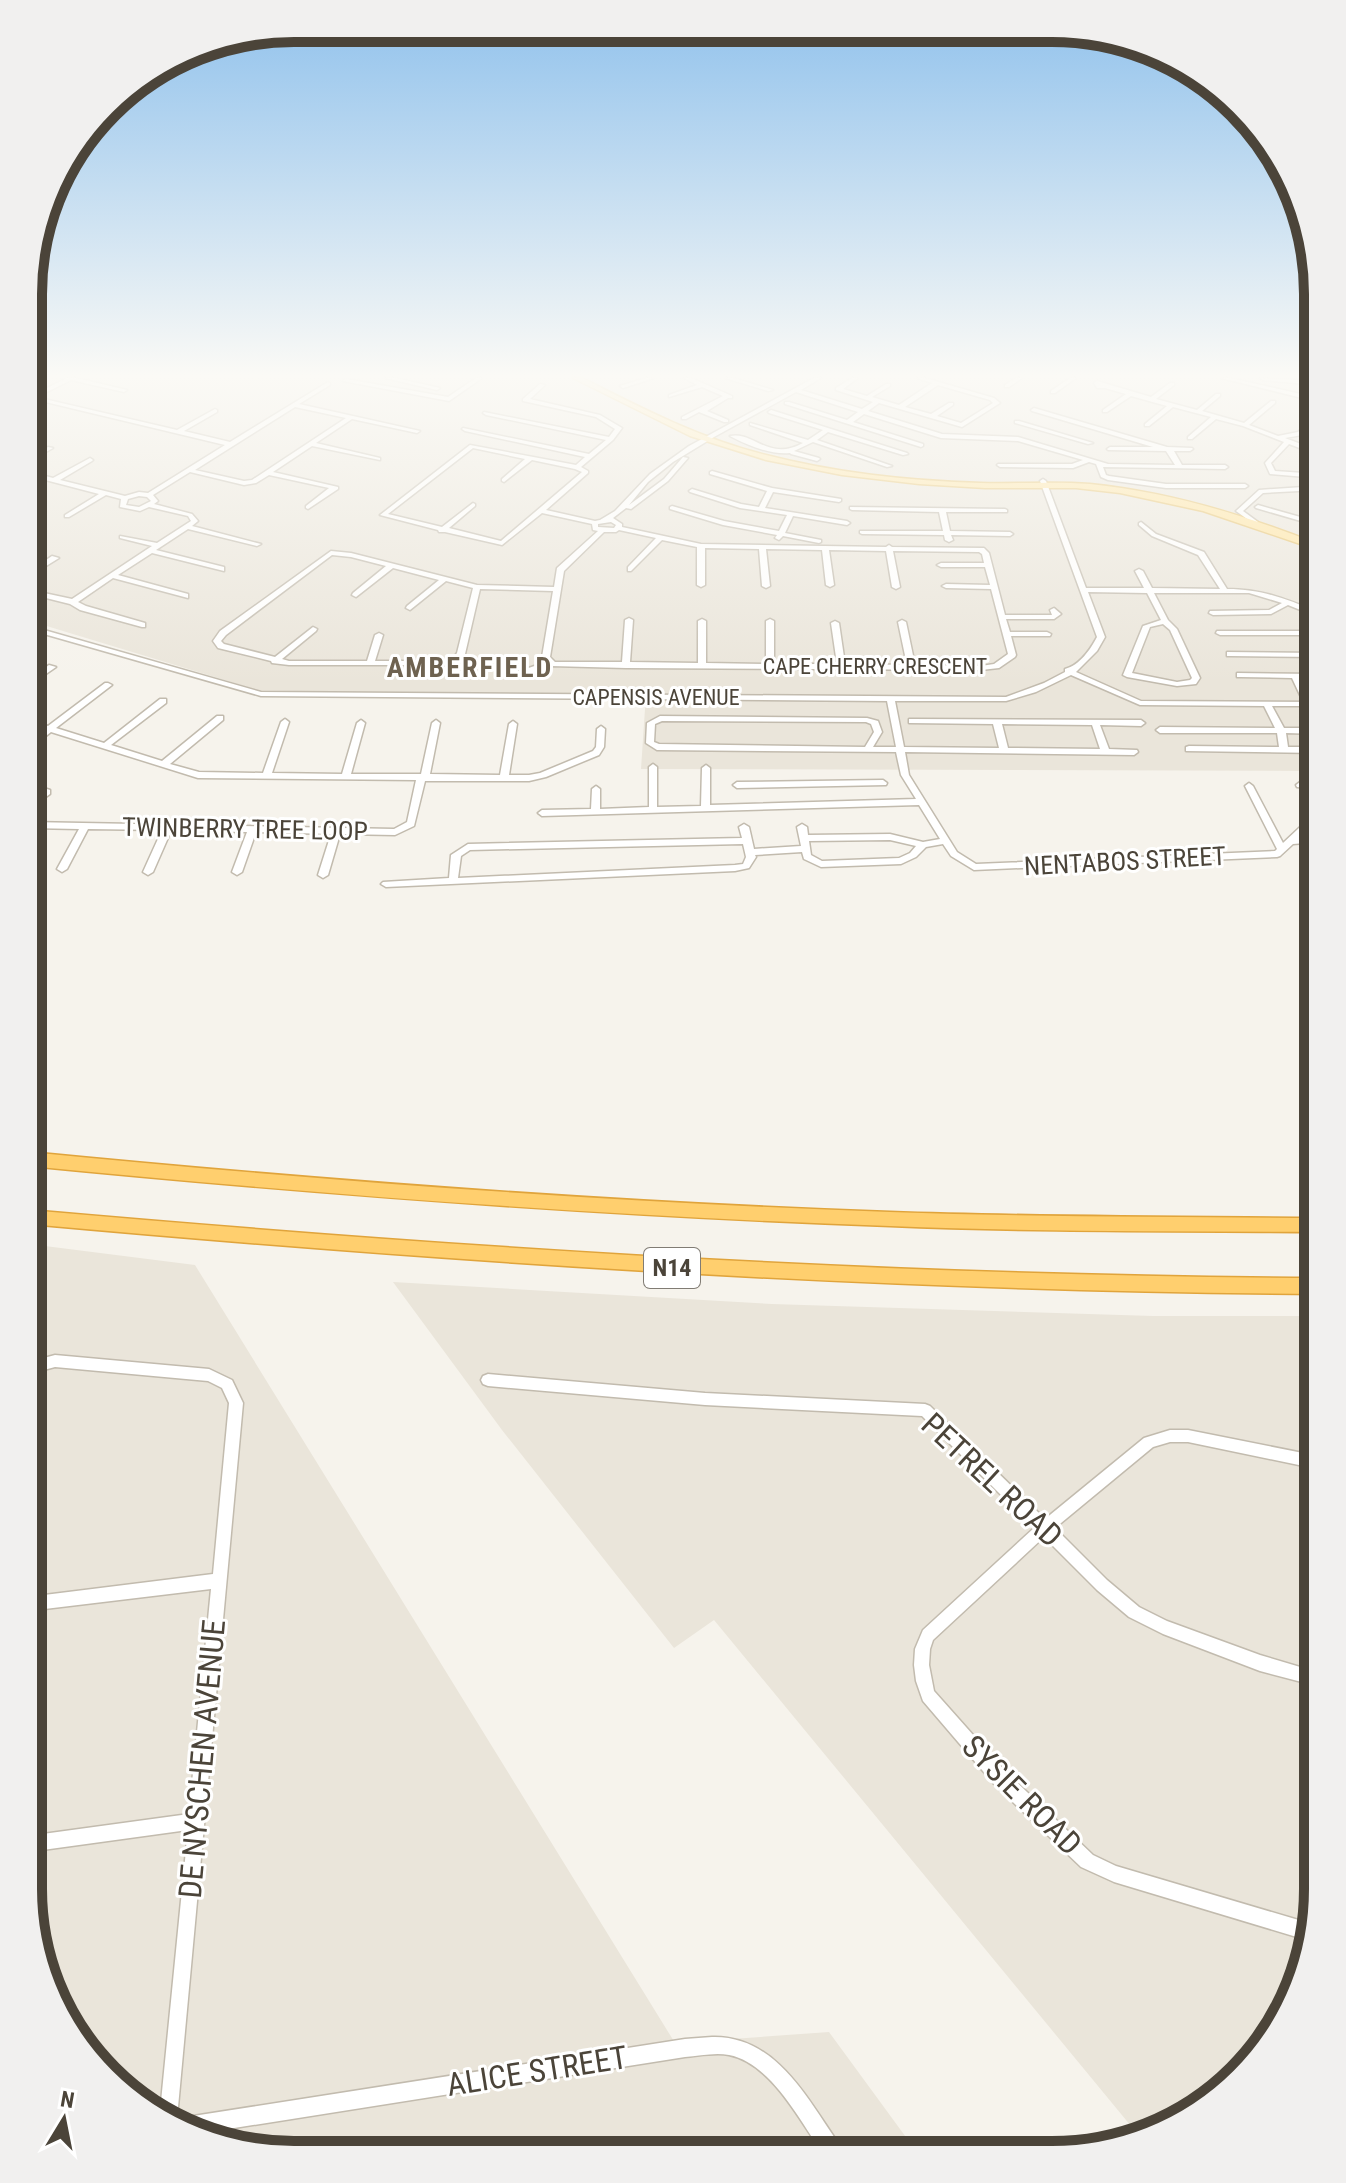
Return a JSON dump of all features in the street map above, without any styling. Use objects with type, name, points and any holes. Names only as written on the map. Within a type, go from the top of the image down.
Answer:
[{"type":"highway","name":"N14","points":[[42,1160],[460,1198],[684,1210],[1014,1223],[1303,1225]]},
{"type":"highway","name":"N14","points":[[42,1218],[715,1272],[901,1279],[1303,1286]]},
{"type":"main road","points":[[917,480],[973,485],[1044,483],[1142,489],[1247,516],[1304,535]]},
{"type":"main road","points":[[1044,483],[1114,490],[1247,516],[1304,541]]},
{"type":"street","points":[[54,480],[125,498],[149,495],[173,480]]},
{"type":"street","points":[[232,480],[246,483],[253,480]]},
{"type":"street","points":[[299,480],[335,488],[308,507]]},
{"type":"street","points":[[427,480],[383,513],[387,518],[502,543],[578,480]]},
{"type":"street","points":[[601,532],[593,527],[621,510],[648,480]]},
{"type":"street","points":[[620,526],[624,512],[666,480]]},
{"type":"street","points":[[736,480],[771,490],[839,500]]},
{"type":"street","points":[[1120,480],[1161,486],[1245,486]]},
{"type":"street","name":"CAPENSIS AVENUE","points":[[42,631],[261,694],[1006,699],[1043,688],[1090,657],[1101,637],[1044,483]]},
{"type":"street","points":[[1247,516],[1256,496],[1268,489],[1304,488]]},
{"type":"street","points":[[762,508],[771,490]]},
{"type":"street","points":[[692,491],[736,505],[847,523]]},
{"type":"street","points":[[67,516],[105,493]]},
{"type":"street","points":[[149,495],[155,501],[150,505]]},
{"type":"street","points":[[1225,513],[1247,516],[1262,502],[1256,496]]},
{"type":"street","points":[[73,602],[195,521],[194,517],[150,505],[124,508],[121,503],[125,498]]},
{"type":"street","points":[[441,531],[473,505]]},
{"type":"street","points":[[1258,507],[1304,520]]},
{"type":"street","points":[[672,508],[708,520],[822,544]]},
{"type":"street","points":[[852,508],[1005,511]]},
{"type":"street","points":[[942,510],[951,548]]},
{"type":"street","points":[[543,511],[616,521],[620,526]]},
{"type":"street","points":[[779,547],[779,534],[791,514]]},
{"type":"street","points":[[1141,524],[1154,535],[1201,554],[1225,591]]},
{"type":"street","points":[[520,674],[550,662],[560,570],[601,532],[620,526],[701,546],[822,544],[981,550],[988,565],[941,565]]},
{"type":"street","points":[[188,527],[257,544]]},
{"type":"street","points":[[862,532],[1010,534]]},
{"type":"street","points":[[122,537],[221,569]]},
{"type":"street","points":[[631,569],[660,538]]},
{"type":"street","points":[[822,544],[830,585]]},
{"type":"street","points":[[701,546],[701,585]]},
{"type":"street","points":[[762,547],[766,586]]},
{"type":"street","points":[[889,547],[896,587]]},
{"type":"street","points":[[477,587],[457,661],[440,664],[370,664],[275,661],[221,646],[217,639],[327,555],[343,553],[477,587],[556,589]]},
{"type":"street","points":[[42,566],[55,558]]},
{"type":"street","points":[[356,595],[392,565]]},
{"type":"street","name":"CAPE CHERRY CRESCENT","points":[[550,662],[626,666],[996,666],[1012,655],[988,565]]},
{"type":"street","points":[[1139,571],[1147,591],[1173,629],[1196,678],[1193,682],[1177,684],[1127,675],[1147,626],[1165,621]]},
{"type":"street","points":[[113,576],[185,596]]},
{"type":"street","points":[[410,608],[444,579]]},
{"type":"street","points":[[946,586],[995,588]]},
{"type":"street","points":[[960,589],[995,588]]},
{"type":"street","points":[[1085,590],[1254,592],[1304,609]]},
{"type":"street","points":[[42,595],[142,625]]},
{"type":"street","points":[[1213,613],[1271,612],[1289,602]]},
{"type":"street","points":[[1004,617],[1049,618],[1056,616],[1054,610]]},
{"type":"street","points":[[626,666],[629,620]]},
{"type":"street","points":[[702,621],[702,666]]},
{"type":"street","points":[[770,621],[770,667]]},
{"type":"street","points":[[902,622],[911,667]]},
{"type":"street","points":[[835,623],[841,667]]},
{"type":"street","points":[[275,661],[313,629]]},
{"type":"street","points":[[1220,633],[1304,633]]},
{"type":"street","points":[[1008,634],[1047,634]]},
{"type":"street","points":[[370,664],[379,635]]},
{"type":"street","points":[[1230,654],[1304,655]]},
{"type":"street","points":[[42,674],[52,667]]},
{"type":"street","points":[[1068,671],[1140,703],[1304,704]]},
{"type":"street","points":[[1240,675],[1304,675]]},
{"type":"street","points":[[1294,675],[1304,695]]},
{"type":"street","points":[[42,735],[108,685]]},
{"type":"street","points":[[803,838],[890,837],[923,845],[946,841],[905,775],[891,699]]},
{"type":"street","points":[[105,746],[163,701]]},
{"type":"street","points":[[1267,704],[1281,731],[1284,750]]},
{"type":"street","points":[[163,765],[220,718]]},
{"type":"street","points":[[869,750],[878,732],[870,720],[660,718],[651,723],[650,743],[657,747],[869,750],[1134,752]]},
{"type":"street","points":[[912,721],[1141,723]]},
{"type":"street","points":[[267,775],[285,722]]},
{"type":"street","points":[[997,722],[1004,750]]},
{"type":"street","points":[[346,776],[361,723]]},
{"type":"street","points":[[423,778],[436,723]]},
{"type":"street","points":[[1095,723],[1105,751]]},
{"type":"street","points":[[504,778],[513,724]]},
{"type":"street","name":"TWINBERRY TREE LOOP","points":[[42,727],[192,774],[423,778],[543,775],[593,755],[600,747],[601,729]]},
{"type":"street","points":[[1160,730],[1304,731]]},
{"type":"street","points":[[1189,749],[1304,750]]},
{"type":"street","points":[[653,767],[653,809]]},
{"type":"street","points":[[705,808],[706,768]]},
{"type":"street","name":"TWINBERRY TREE LOOP","points":[[42,825],[395,832],[407,828],[412,820],[423,778]]},
{"type":"street","points":[[737,785],[883,783]]},
{"type":"street","points":[[791,784],[793,806]]},
{"type":"street","points":[[1249,786],[1279,851],[1304,829]]},
{"type":"street","points":[[595,811],[596,789]]},
{"type":"street","points":[[42,796],[47,792]]},
{"type":"street","points":[[542,813],[922,802]]},
{"type":"street","points":[[62,869],[84,827]]},
{"type":"street","points":[[386,884],[735,868],[748,864],[744,827]]},
{"type":"street","points":[[802,827],[809,860],[827,864],[901,861],[923,845]]},
{"type":"street","points":[[148,872],[167,829]]},
{"type":"street","points":[[237,872],[252,830]]},
{"type":"street","points":[[323,875],[336,831]]},
{"type":"street","points":[[1291,841],[1304,840]]},
{"type":"street","name":"NENTABOS STREET","points":[[946,841],[959,859],[974,867],[1279,851]]},
{"type":"street","points":[[453,881],[456,855],[468,847],[748,846],[805,849]]},
{"type":"street","name":"DE NYSCHEN AVENUE","points":[[42,1364],[55,1361],[209,1375],[227,1384],[236,1403],[170,2108]]},
{"type":"street","name":"PETREL ROAD","points":[[488,1380],[705,1399],[925,1410],[1102,1585],[1148,1621],[1260,1663],[1303,1675]]},
{"type":"street","points":[[1044,1528],[1149,1442],[1159,1439],[1188,1436],[1303,1460]]},
{"type":"street","name":"SYSIE ROAD","points":[[1044,1528],[928,1635],[921,1648],[923,1684],[928,1696],[1000,1778],[1074,1851],[1114,1874],[1300,1929]]},
{"type":"street","points":[[42,1602],[218,1581]]},
{"type":"street","points":[[42,1842],[196,1821]]},
{"type":"street","name":"ALICE STREET","points":[[203,2123],[685,2048],[730,2046],[755,2056],[776,2073],[825,2141]]},
{"type":"shaded area","points":[[42,480],[1304,480],[1304,771],[641,769],[646,694],[264,692],[42,625]]},
{"type":"shaded area","points":[[42,1246],[195,1265],[675,2043],[829,2032],[909,2141],[261,2139],[198,2122],[141,2089],[116,2067],[94,2042],[61,1985],[44,1922]]},
{"type":"shaded area","points":[[393,1282],[772,1304],[1153,1316],[1303,1316],[1303,1905],[1291,1970],[1261,2029],[1241,2055],[1192,2098],[1132,2127],[714,1620],[674,1648],[502,1430]]},
{"type":"district","name":"AMBERFIELD","points":[[470,667]]}]
